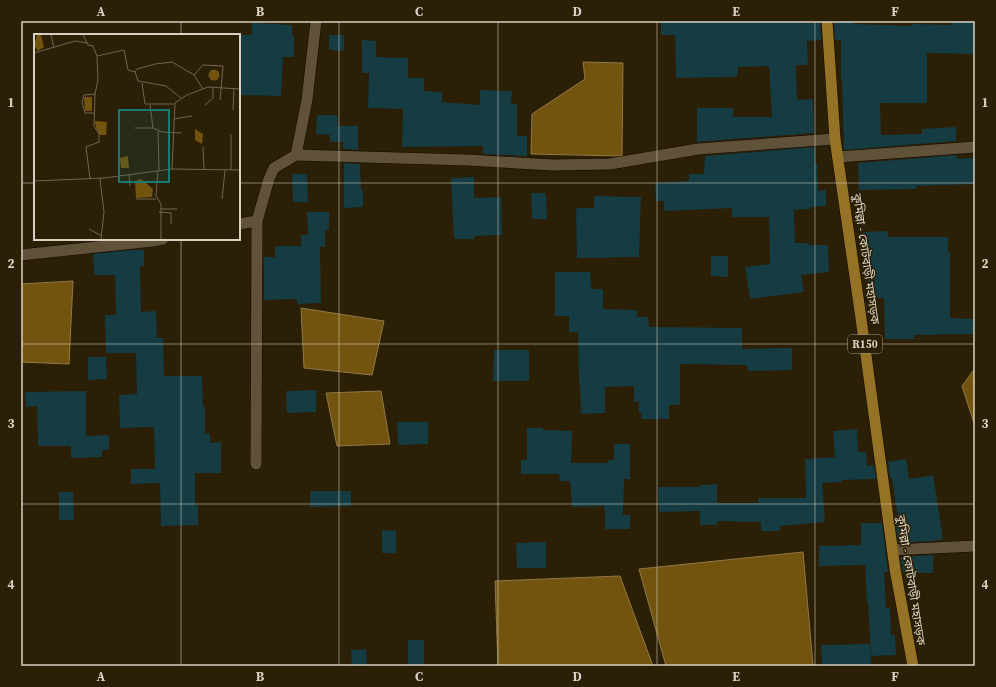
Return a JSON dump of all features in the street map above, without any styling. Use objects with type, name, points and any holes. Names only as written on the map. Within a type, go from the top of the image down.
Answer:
[{"type":"main road","name":"কুমিল্লা - কোটবাড়ী মহাসড়ক","points":[[827,21],[838,157],[892,550],[913,666]]},
{"type":"street","points":[[296,155],[306,100],[316,21]]},
{"type":"street","points":[[256,464],[257,221],[274,168],[296,155],[467,160],[560,165],[610,164],[698,149],[836,139]]},
{"type":"street","points":[[838,157],[975,147]]},
{"type":"street","points":[[240,224],[257,221]]},
{"type":"street","points":[[21,255],[158,240]]},
{"type":"street","points":[[892,550],[975,546]]},
{"type":"shaded area","points":[[583,62],[623,63],[622,156],[531,154],[532,114],[585,79]]},
{"type":"shaded area","points":[[73,281],[69,364],[21,362],[21,284]]},
{"type":"shaded area","points":[[301,308],[384,321],[372,375],[304,368]]},
{"type":"shaded area","points":[[975,370],[975,426],[962,386]]},
{"type":"shaded area","points":[[381,391],[390,444],[337,446],[326,393]]},
{"type":"shaded area","points":[[803,552],[813,665],[666,666],[639,569]]},
{"type":"shaded area","points":[[620,576],[653,666],[498,666],[495,581]]},
{"type":"building","points":[[661,21],[806,21],[806,23],[820,23],[821,40],[807,41],[808,65],[796,65],[797,100],[813,99],[814,133],[697,142],[697,108],[733,108],[733,117],[772,117],[769,66],[738,67],[737,77],[676,78],[675,35],[661,35]]},
{"type":"building","points":[[952,21],[975,21],[975,54],[927,53],[927,103],[880,103],[881,135],[922,134],[922,129],[956,127],[956,141],[844,150],[841,40],[835,40],[834,22],[912,26],[912,24],[952,25]]},
{"type":"building","points":[[252,23],[292,25],[292,35],[294,35],[294,57],[283,57],[281,96],[240,95],[240,35],[252,35]]},
{"type":"building","points":[[329,35],[344,35],[344,51],[329,50]]},
{"type":"building","points":[[362,40],[376,41],[376,57],[408,58],[408,78],[424,78],[424,91],[442,92],[442,102],[480,105],[480,90],[512,91],[511,104],[517,104],[517,136],[527,136],[527,156],[483,154],[483,146],[402,147],[403,109],[368,108],[369,73],[362,73]]},
{"type":"building","points":[[317,115],[337,115],[338,126],[358,126],[358,150],[343,149],[343,142],[330,142],[330,135],[316,134]]},
{"type":"building","points":[[815,147],[818,191],[826,190],[826,206],[794,210],[795,243],[828,245],[829,272],[801,275],[804,292],[750,299],[745,267],[770,264],[769,217],[732,217],[732,208],[664,211],[664,201],[656,201],[655,183],[689,181],[689,174],[704,174],[705,156]]},
{"type":"building","points":[[957,155],[957,159],[975,158],[975,184],[916,186],[916,189],[859,190],[858,163]]},
{"type":"building","points":[[344,163],[360,164],[363,207],[344,208]]},
{"type":"building","points":[[292,174],[307,174],[308,202],[293,202]]},
{"type":"building","points":[[474,177],[474,198],[501,197],[502,235],[474,236],[474,239],[454,239],[451,178]]},
{"type":"building","points":[[531,193],[546,193],[547,219],[532,219]]},
{"type":"building","points":[[594,196],[641,197],[639,257],[577,258],[576,209],[594,208]]},
{"type":"building","points":[[307,212],[329,212],[329,230],[325,230],[325,247],[320,247],[321,303],[297,304],[297,299],[264,300],[264,257],[275,257],[275,246],[301,246],[301,235],[308,235]]},
{"type":"building","points":[[888,231],[888,237],[948,237],[948,252],[950,252],[950,318],[975,319],[975,334],[914,335],[914,339],[885,339],[884,298],[868,298],[868,272],[864,272],[863,232]]},
{"type":"building","points":[[144,250],[144,266],[140,266],[141,312],[156,311],[157,338],[163,338],[164,376],[202,376],[203,407],[205,407],[205,434],[210,433],[210,443],[221,442],[221,473],[195,473],[195,505],[198,505],[198,525],[161,526],[160,483],[131,484],[131,469],[155,469],[154,427],[120,428],[119,395],[137,394],[136,353],[106,353],[105,315],[116,315],[115,275],[94,275],[93,254]]},
{"type":"building","points":[[711,256],[728,256],[728,277],[711,276]]},
{"type":"building","points":[[555,272],[590,272],[591,289],[603,289],[603,309],[637,310],[637,317],[648,317],[649,327],[742,328],[742,349],[792,348],[792,370],[748,371],[747,365],[680,364],[680,405],[669,405],[669,419],[641,419],[641,413],[639,413],[639,402],[634,402],[634,386],[605,387],[605,413],[581,414],[578,332],[569,332],[569,316],[555,316]]},
{"type":"building","points":[[494,350],[529,350],[529,381],[493,381]]},
{"type":"building","points":[[88,357],[106,357],[107,379],[88,380]]},
{"type":"building","points":[[316,390],[316,412],[287,413],[286,391]]},
{"type":"building","points":[[86,391],[86,436],[109,435],[109,450],[102,450],[102,457],[71,458],[71,446],[38,446],[37,406],[26,407],[25,392]]},
{"type":"building","points":[[397,422],[428,422],[428,444],[398,445]]},
{"type":"building","points":[[527,428],[572,431],[571,463],[608,463],[608,460],[614,460],[614,444],[630,444],[630,479],[624,479],[623,515],[630,515],[630,529],[605,529],[604,506],[572,507],[570,481],[559,481],[560,474],[521,474],[521,460],[527,460]]},
{"type":"building","points":[[857,429],[858,452],[866,452],[867,466],[874,465],[876,479],[842,480],[842,482],[822,483],[825,522],[780,526],[780,531],[761,531],[761,522],[717,521],[717,525],[700,525],[700,511],[659,512],[658,487],[700,487],[700,485],[717,484],[717,503],[758,503],[758,498],[806,498],[805,459],[835,457],[833,431]]},
{"type":"building","points":[[906,459],[909,479],[933,475],[943,539],[898,543],[896,524],[899,524],[888,462]]},
{"type":"building","points":[[310,491],[351,491],[351,506],[310,507]]},
{"type":"building","points":[[59,492],[73,492],[74,520],[59,520]]},
{"type":"building","points":[[861,523],[882,523],[888,572],[884,572],[886,608],[890,608],[891,635],[895,635],[896,655],[871,656],[865,565],[819,566],[819,546],[861,545]]},
{"type":"building","points":[[382,530],[396,531],[396,553],[382,553]]},
{"type":"building","points":[[546,542],[546,568],[517,568],[516,543]]},
{"type":"building","points":[[933,555],[933,573],[903,573],[900,557]]},
{"type":"building","points":[[408,640],[424,640],[424,666],[408,666]]},
{"type":"building","points":[[870,644],[871,666],[822,666],[821,645]]},
{"type":"building","points":[[366,649],[367,666],[352,666],[351,650]]}]
